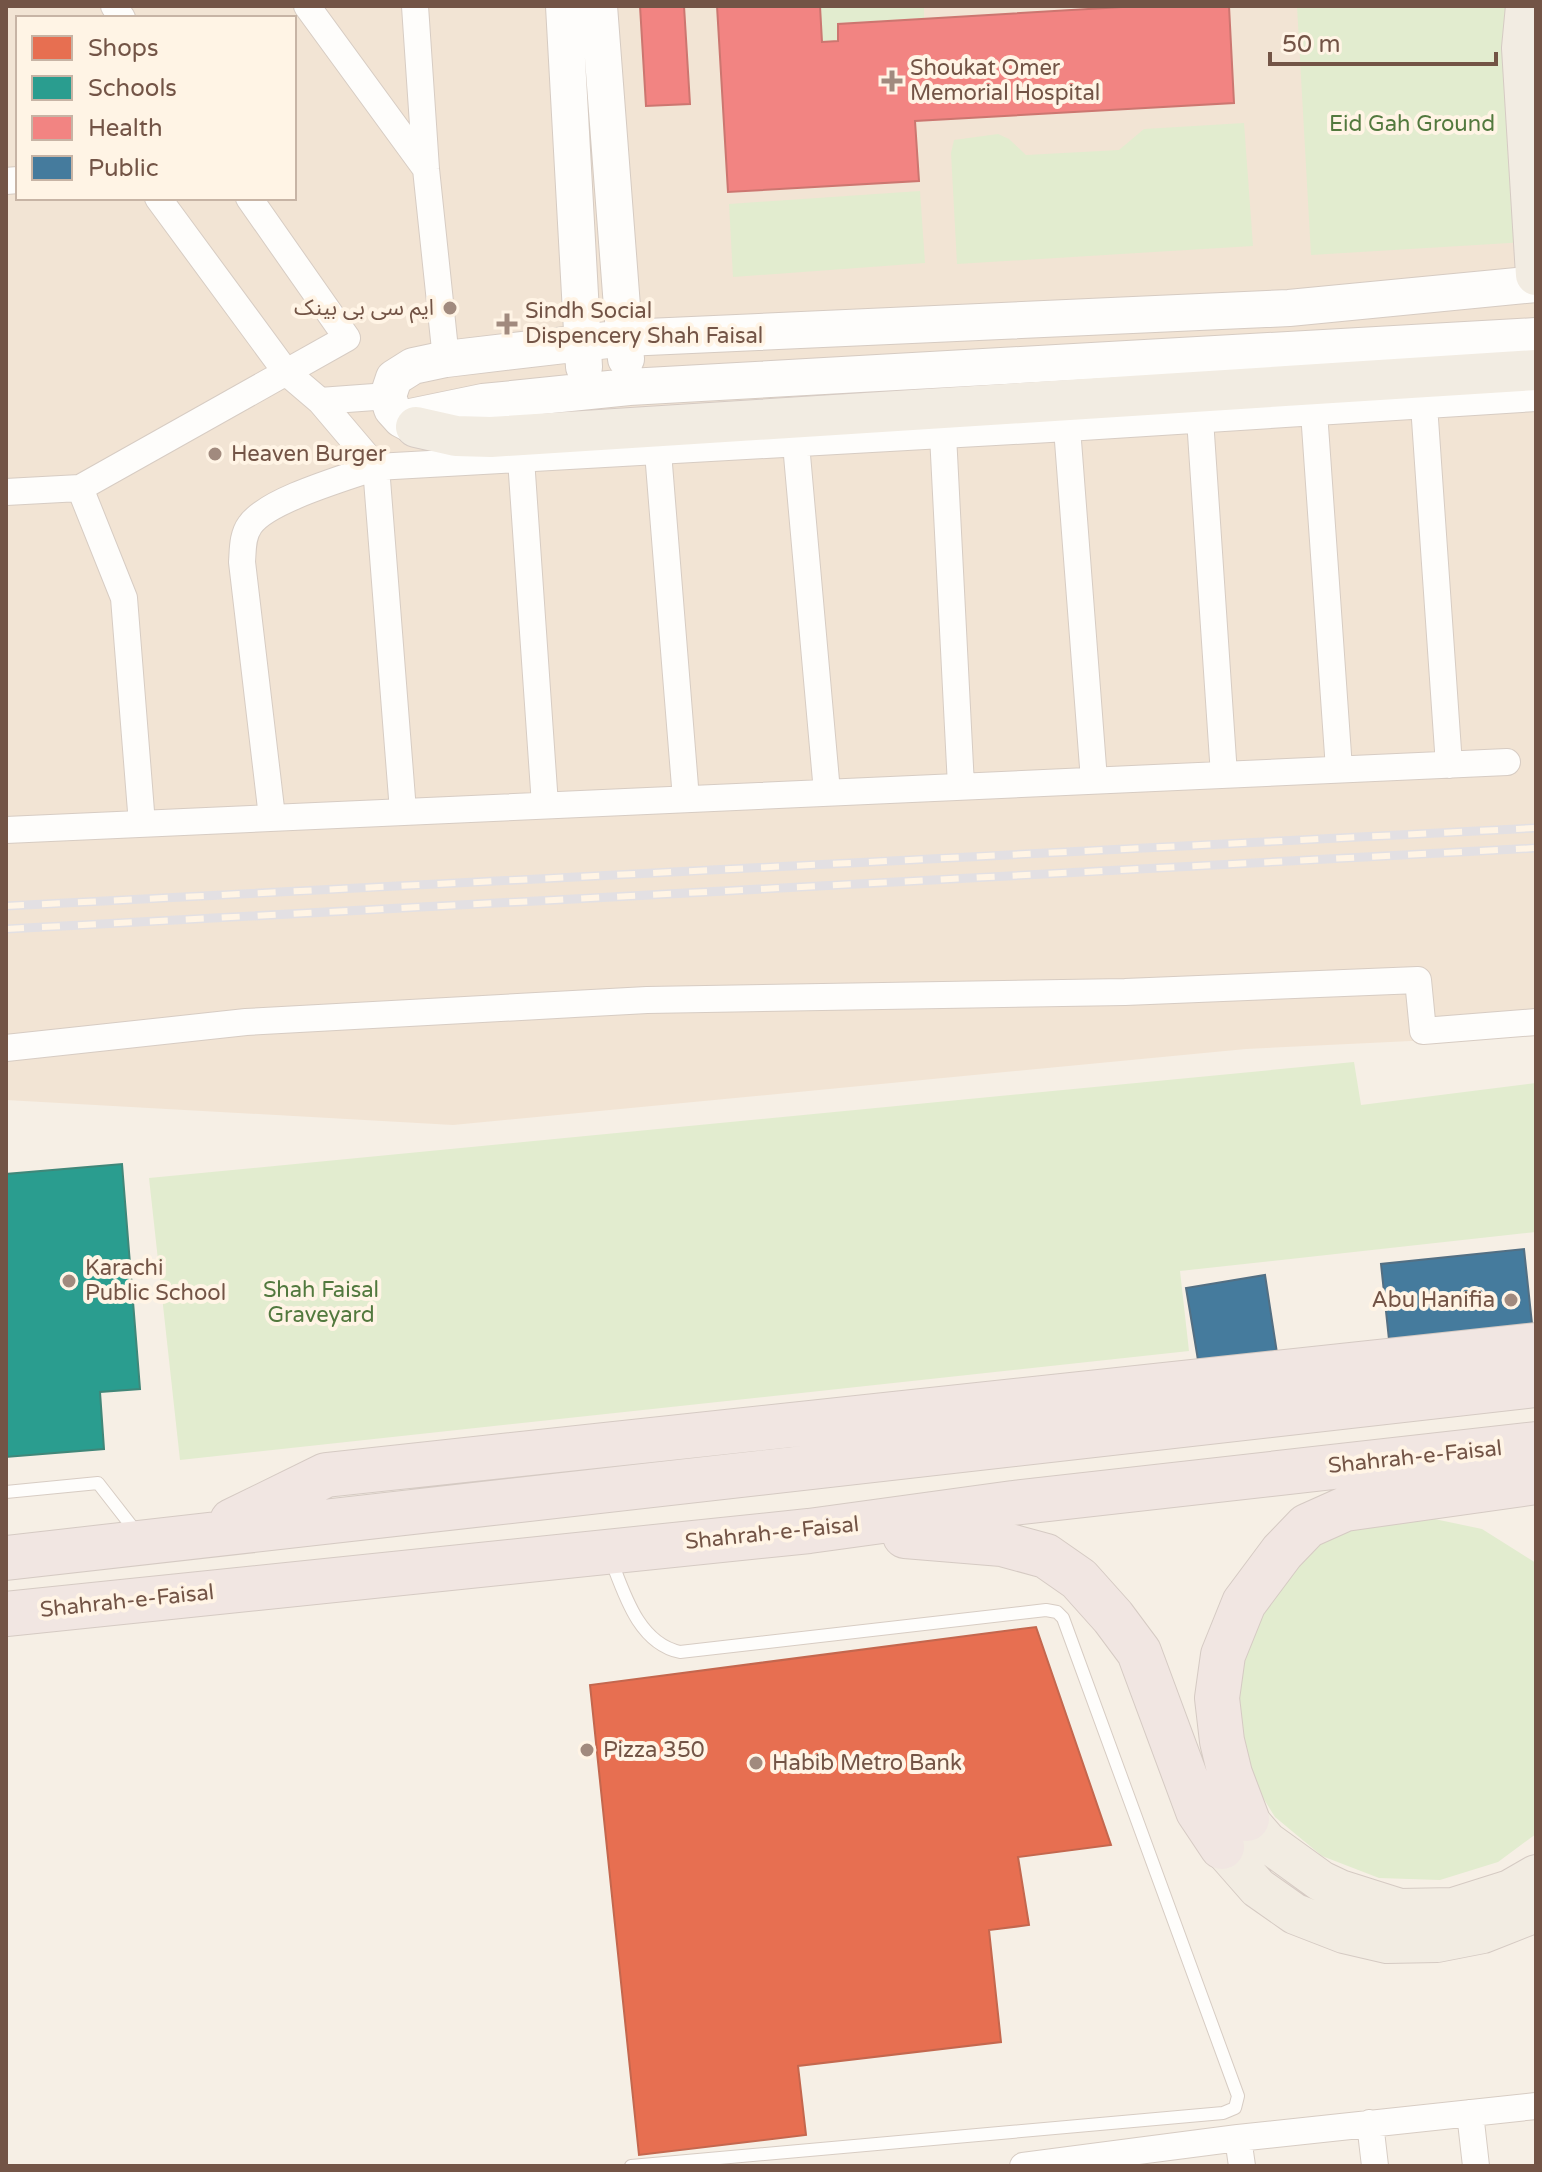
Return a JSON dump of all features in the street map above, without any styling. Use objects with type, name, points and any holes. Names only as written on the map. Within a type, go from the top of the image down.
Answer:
[{"type":"highway","points":[[204,1535],[326,1475],[1536,1345]]},
{"type":"highway","points":[[6,1558],[1536,1385]]},
{"type":"highway","name":"Shahrah-e-Faisal","points":[[6,1614],[809,1531],[1013,1503],[1536,1444]]},
{"type":"highway","points":[[1234,1833],[1230,1774],[1217,1698],[1223,1655],[1244,1603],[1282,1552],[1307,1526],[1345,1509],[1536,1482]]},
{"type":"highway","points":[[809,1531],[1002,1544],[1046,1556],[1079,1579],[1139,1652],[1198,1811],[1234,1833]]},
{"type":"main road","points":[[1526,6],[1522,48],[1536,275]]},
{"type":"main road","points":[[402,414],[456,436],[491,437],[1536,370]]},
{"type":"main road","points":[[1234,1833],[1267,1842],[1321,1881],[1350,1894],[1400,1909],[1453,1908],[1510,1890],[1536,1875]]},
{"type":"main road","points":[[1234,1833],[1258,1888],[1295,1914],[1344,1933],[1387,1943],[1437,1942],[1483,1933],[1536,1912]]},
{"type":"street","points":[[307,6],[426,169]]},
{"type":"street","points":[[415,6],[426,169],[446,359]]},
{"type":"street","points":[[564,6],[586,392]]},
{"type":"street","points":[[599,6],[629,387]]},
{"type":"street","points":[[159,200],[286,372],[320,401],[376,467],[403,811]]},
{"type":"street","points":[[6,492],[80,488],[347,338],[250,200]]},
{"type":"street","points":[[402,414],[394,378],[413,366],[582,342],[1289,308],[1536,284]]},
{"type":"street","points":[[320,401],[402,414],[629,387],[1536,336]]},
{"type":"street","points":[[272,817],[242,562],[244,540],[250,524],[274,505],[376,467],[1536,398]]},
{"type":"street","points":[[1424,405],[1449,765]]},
{"type":"street","points":[[1314,412],[1339,769]]},
{"type":"street","points":[[1200,419],[1224,775]]},
{"type":"street","points":[[1067,428],[1094,780]]},
{"type":"street","points":[[943,435],[961,786]]},
{"type":"street","points":[[796,444],[827,792]]},
{"type":"street","points":[[658,452],[686,799]]},
{"type":"street","points":[[521,459],[545,805]]},
{"type":"street","points":[[80,488],[124,598],[142,824]]},
{"type":"street","points":[[6,830],[1507,762]]},
{"type":"street","points":[[6,1048],[246,1022],[647,1000],[1125,992],[1418,980],[1423,1031],[1536,1022]]},
{"type":"street","points":[[1023,2166],[1238,2138],[1536,2106]]},
{"type":"street","points":[[1470,2113],[1476,2166]]},
{"type":"street","points":[[1370,2123],[1375,2166]]},
{"type":"street","points":[[1238,2138],[1242,2166]]},
{"type":"lane","points":[[6,1492],[98,1483],[143,1542]]},
{"type":"lane","points":[[608,1551],[627,1602],[651,1638],[665,1649],[680,1652],[1046,1610],[1057,1612],[1063,1618],[1238,2096],[1235,2108],[1223,2113],[631,2166]]},
{"type":"shaded area","points":[[6,6],[1536,6],[1536,1035],[1246,1049],[453,1125],[6,1100]]},
{"type":"green space","points":[[820,6],[924,6],[924,18],[838,23],[838,41],[822,42]]},
{"type":"green space","name":"Eid Gah Ground","points":[[1297,6],[1514,6],[1527,242],[1311,255]]},
{"type":"green space","points":[[1244,123],[1253,246],[957,264],[951,153],[954,140],[998,134],[1009,139],[1026,155],[1119,150],[1144,129]]},
{"type":"green space","points":[[920,191],[925,263],[733,277],[729,204]]},
{"type":"green space","name":"Shah Faisal Graveyard","points":[[1354,1062],[1361,1105],[1536,1083],[1536,1232],[1180,1271],[1189,1351],[180,1460],[149,1178]]},
{"type":"green space","points":[[1425,1517],[1482,1529],[1536,1563],[1536,1834],[1498,1862],[1440,1880],[1379,1878],[1322,1856],[1275,1817],[1243,1765],[1231,1704],[1240,1644],[1269,1590],[1313,1548],[1367,1523]]},
{"type":"building: Shops","points":[[1036,1627],[1111,1845],[1018,1857],[1029,1925],[989,1930],[1001,2042],[798,2066],[806,2135],[639,2155],[590,1685]]},
{"type":"building: Schools","name":"Karachi Public School","points":[[122,1164],[140,1389],[100,1392],[104,1449],[6,1457],[6,1174]]},
{"type":"building: Health","points":[[640,6],[684,6],[690,104],[646,106]]},
{"type":"building: Health","points":[[717,6],[820,6],[822,42],[838,41],[838,24],[1139,6],[1229,6],[1234,103],[915,121],[919,181],[728,192]]},
{"type":"building: Public","points":[[1524,1249],[1533,1333],[1390,1349],[1381,1264]]},
{"type":"building: Public","points":[[1265,1275],[1277,1353],[1199,1366],[1186,1288]]},
{"type":"railway","points":[[6,906],[1536,828]]},
{"type":"railway","points":[[6,929],[1536,848]]},
{"type":"place","name":"Shoukat Omer Memorial Hospital","points":[[892,81]]},
{"type":"place","name":"ایم سی بی بینک","points":[[450,308]]},
{"type":"place","name":"Sindh Social Dispencery Shah Faisal","points":[[507,324]]},
{"type":"place","name":"Heaven Burger","points":[[215,454]]},
{"type":"place","name":"Karachi Public School","points":[[69,1281]]},
{"type":"place","name":"Abu Hanifia","points":[[1511,1300]]},
{"type":"place","name":"Pizza 350","points":[[587,1750]]},
{"type":"place","name":"Habib Metro Bank","points":[[756,1763]]}]
